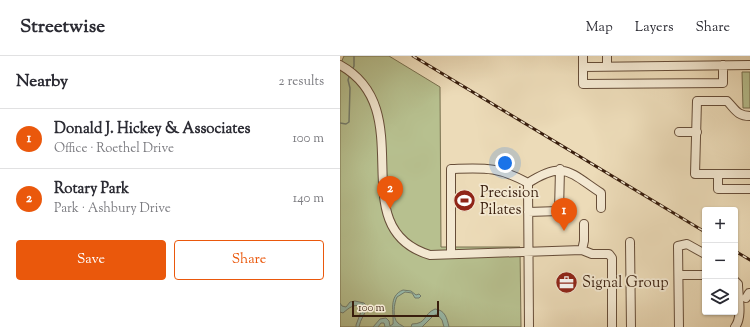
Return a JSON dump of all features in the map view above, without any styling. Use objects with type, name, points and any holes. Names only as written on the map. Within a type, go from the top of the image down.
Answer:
[{"type":"street","points":[[583,56],[583,84],[722,83],[718,56]]},
{"type":"street","points":[[606,56],[606,66]]},
{"type":"street","points":[[340,65],[352,72],[368,92],[377,113],[380,206],[385,223],[398,239],[415,250],[430,254],[528,252],[547,250],[582,250],[592,254],[609,254],[612,258],[612,327]]},
{"type":"street","points":[[583,67],[750,65]]},
{"type":"street","points":[[750,116],[739,114],[727,102],[697,101],[695,174],[750,174]]},
{"type":"street","points":[[679,132],[697,132]]},
{"type":"street","points":[[451,254],[451,169],[493,169],[512,174],[528,183]]},
{"type":"street","points":[[528,183],[542,174],[560,170],[569,172],[601,193],[601,208]]},
{"type":"street","points":[[528,212],[559,211],[560,170]]},
{"type":"street","points":[[718,174],[718,189],[750,189]]},
{"type":"street","points":[[528,183],[529,327]]},
{"type":"street","points":[[582,250],[584,241],[584,224]]},
{"type":"street","points":[[630,242],[631,327]]},
{"type":"street","points":[[679,327],[678,246],[687,244],[702,252]]},
{"type":"street","points":[[679,275],[702,275]]},
{"type":"street","points":[[735,327],[738,323],[739,316],[738,284]]},
{"type":"green space","points":[[344,56],[389,56],[440,87],[441,247],[520,247],[521,327],[340,327],[340,65]]},
{"type":"green space","points":[[742,72],[750,72],[750,108],[743,108]]},
{"type":"shaded area","points":[[403,290],[411,291],[416,295],[419,294],[421,296],[419,298],[415,298],[412,293],[405,292],[397,297],[394,307],[394,314],[396,321],[404,327],[385,327],[384,323],[381,323],[378,327],[373,327],[380,319],[386,318],[389,321],[390,326],[393,324],[393,305],[395,296]]},
{"type":"shaded area","points":[[355,301],[364,303],[367,306],[359,327],[356,327],[356,325],[362,309],[361,306],[353,306],[343,313],[340,312],[340,303],[342,306],[346,307],[350,302]]},
{"type":"shaded area","points":[[435,309],[443,313],[449,327],[444,327],[442,320],[437,314],[422,327],[411,327],[412,324],[417,324],[423,321],[428,313]]},
{"type":"waterway","points":[[352,71],[354,66],[354,56]]},
{"type":"waterway","points":[[340,123],[346,124],[349,122],[349,77]]},
{"type":"railway","points":[[413,56],[702,230]]},
{"type":"railway","points":[[738,253],[750,260]]},
{"type":"place","name":"Precision Pilates","points":[[465,201]]},
{"type":"place","name":"Rotary Park","points":[[390,209]]},
{"type":"place","name":"Donald J. Hickey & Associates","points":[[564,231]]},
{"type":"place","name":"Signal Group","points":[[567,282]]}]
